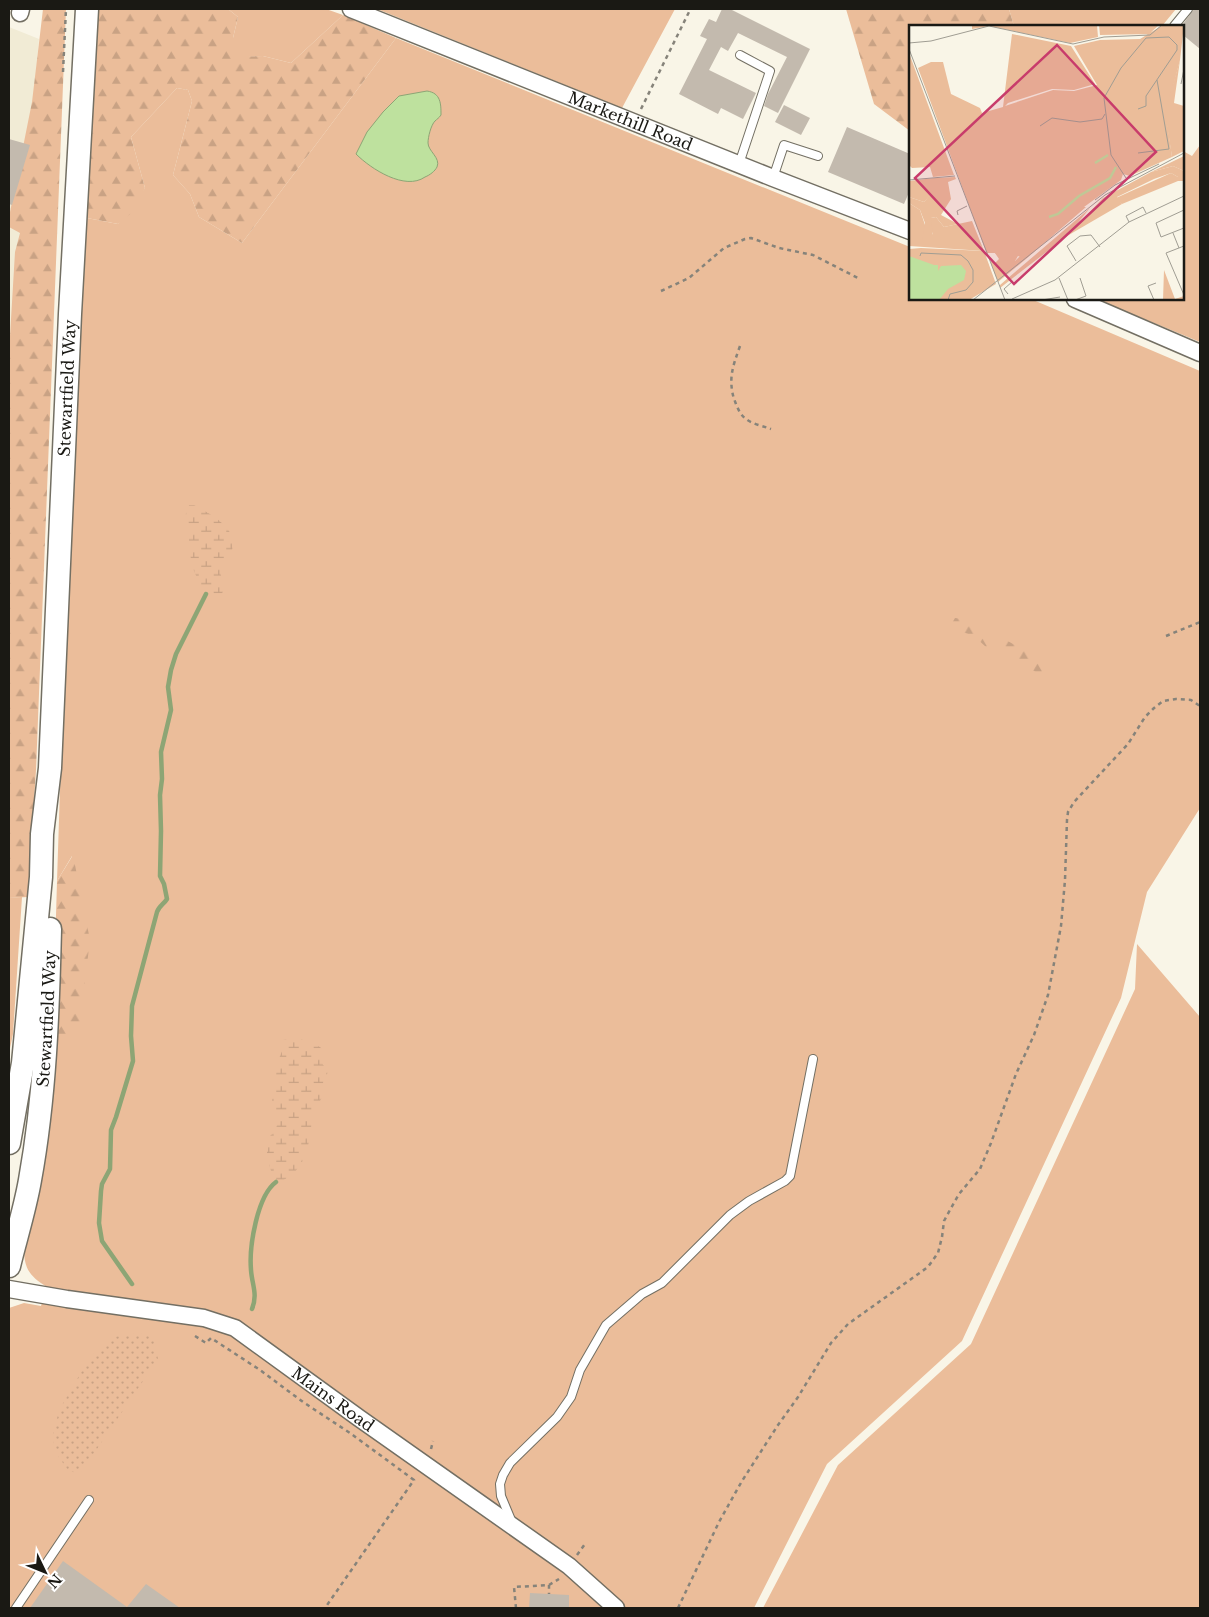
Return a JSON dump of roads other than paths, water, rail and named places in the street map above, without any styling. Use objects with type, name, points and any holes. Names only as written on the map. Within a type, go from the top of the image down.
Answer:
[{"type":"street","name":"Stewartfield Way","points":[[9,1266],[30,1181],[44,1076],[51,876],[50,768],[70,314],[88,9]]},
{"type":"street","name":"Markethill Road","points":[[351,9],[909,231]]},
{"type":"street","points":[[1077,300],[1200,353]]},
{"type":"street","name":"Stewartfield Way","points":[[9,1143],[23,1063],[41,877],[42,834],[50,768]]},
{"type":"street","name":"Mains Road","points":[[9,1289],[204,1318],[235,1328],[569,1566],[616,1608]]},
{"type":"lane","points":[[1175,25],[1188,9]]},
{"type":"lane","points":[[739,164],[770,71],[740,55]]},
{"type":"lane","points":[[773,178],[784,145],[818,156]]},
{"type":"lane","points":[[514,1527],[501,1496],[500,1484],[503,1475],[510,1463],[557,1417],[571,1397],[580,1370],[606,1325],[642,1294],[662,1283],[730,1215],[790,1176],[813,1059]]},
{"type":"lane","points":[[16,1608],[89,1500]]},
{"type":"waterway","points":[[132,1284],[102,1241],[99,1223],[101,1191],[102,1184],[110,1169],[111,1130],[133,1061],[131,1036],[132,1006],[157,912],[167,899],[160,876],[160,795],[162,779],[161,752],[171,710],[168,687],[176,654],[206,594]]},
{"type":"waterway","points":[[252,1309],[255,1294],[251,1260],[253,1236],[264,1198],[276,1182]]}]
